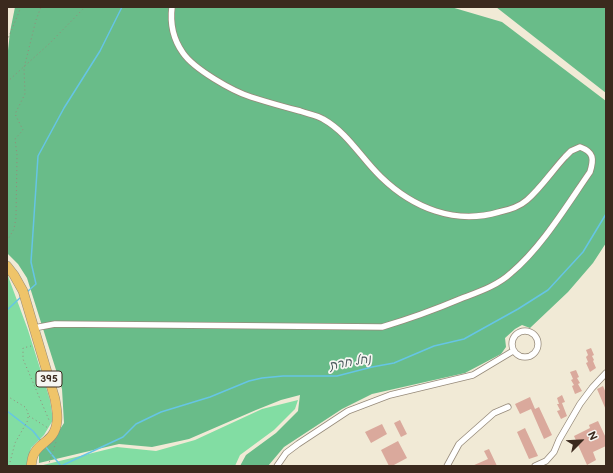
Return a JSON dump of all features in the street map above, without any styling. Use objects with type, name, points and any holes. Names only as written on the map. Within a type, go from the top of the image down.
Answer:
[{"type":"main road","name":"395","points":[[7,266],[23,291],[55,399],[58,421],[49,440],[36,450],[31,466]]},
{"type":"street","points":[[34,328],[55,324],[382,327],[410,319],[479,292],[493,286],[510,274],[531,254],[590,172],[593,163],[592,155],[588,150],[580,147],[571,151],[564,157],[526,200],[517,207],[490,215],[469,217],[445,214],[426,208],[396,190],[346,137],[322,118],[249,96],[218,81],[192,62],[183,53],[172,29],[172,7]]},
{"type":"street","points":[[520,332],[530,332],[536,338],[538,347],[529,357],[520,357],[513,351],[513,338],[520,332]]},
{"type":"street","points":[[277,466],[286,453],[348,411],[390,395],[473,375],[513,351]]},
{"type":"street","points":[[535,466],[546,461],[554,452],[559,440],[580,404],[606,373]]},
{"type":"street","points":[[447,466],[459,444],[494,413],[508,407]]},
{"type":"path","points":[[7,41],[21,7]]},
{"type":"path","points":[[7,241],[14,229],[16,218],[17,155],[15,139],[23,130],[15,114],[25,94],[24,68],[36,20],[41,7]]},
{"type":"path","points":[[7,82],[24,68],[85,7]]},
{"type":"path","points":[[39,344],[23,348],[23,359],[54,431]]},
{"type":"path","points":[[7,396],[25,407],[28,412],[28,420],[15,443],[9,466]]},
{"type":"path","points":[[28,415],[54,431]]},
{"type":"green space","points":[[15,7],[451,7],[502,22],[606,101],[606,243],[593,263],[568,292],[530,328],[522,325],[505,338],[506,347],[501,354],[465,373],[372,394],[342,409],[284,447],[268,466],[240,466],[246,455],[276,433],[298,411],[300,395],[281,400],[189,439],[152,447],[119,444],[39,463],[39,451],[53,440],[64,423],[62,389],[27,278],[18,264],[7,253],[7,60],[10,32]]},
{"type":"green space","points":[[496,7],[606,7],[606,93]]},
{"type":"green space","points":[[8,276],[28,330],[50,400],[53,420],[44,435],[31,448],[27,466],[7,466]]},
{"type":"green space","points":[[298,400],[295,409],[274,430],[240,455],[235,466],[39,466],[117,447],[156,451],[195,440],[262,409]]},
{"type":"building","points":[[591,348],[594,355],[592,356],[593,361],[596,368],[590,372],[586,363],[588,362],[586,357],[588,355],[586,350]]},
{"type":"building","points":[[576,370],[579,377],[577,378],[580,383],[578,384],[582,391],[575,394],[572,386],[574,385],[571,380],[573,379],[570,372]]},
{"type":"building","points":[[603,386],[606,393],[606,410],[597,389]]},
{"type":"building","points":[[562,395],[565,402],[562,403],[567,416],[561,419],[557,411],[560,410],[557,404],[559,404],[557,398]]},
{"type":"building","points":[[530,397],[535,409],[539,407],[552,435],[544,439],[531,409],[520,414],[515,404]]},
{"type":"building","points":[[400,420],[407,434],[401,437],[394,423]]},
{"type":"building","points":[[598,421],[606,438],[606,446],[593,452],[596,460],[587,465],[574,436],[590,428],[589,425]]},
{"type":"building","points":[[382,424],[387,434],[371,443],[365,432]]},
{"type":"building","points":[[525,428],[538,456],[529,459],[517,432]]},
{"type":"building","points":[[398,441],[407,458],[392,466],[389,466],[381,450]]},
{"type":"building","points":[[489,449],[497,466],[472,466],[488,459],[484,451]]},
{"type":"waterway","points":[[27,292],[36,284],[31,262],[38,156],[64,108],[100,51],[122,7]]},
{"type":"waterway","name":"נחל חרת","points":[[61,466],[123,437],[136,424],[161,412],[210,397],[249,381],[283,376],[337,376],[394,363],[434,346],[464,339],[518,309],[548,290],[583,252],[606,214]]},
{"type":"waterway","points":[[7,310],[21,297]]},
{"type":"waterway","points":[[7,411],[33,431],[41,441]]},
{"type":"waterway","points":[[45,446],[61,466]]}]
